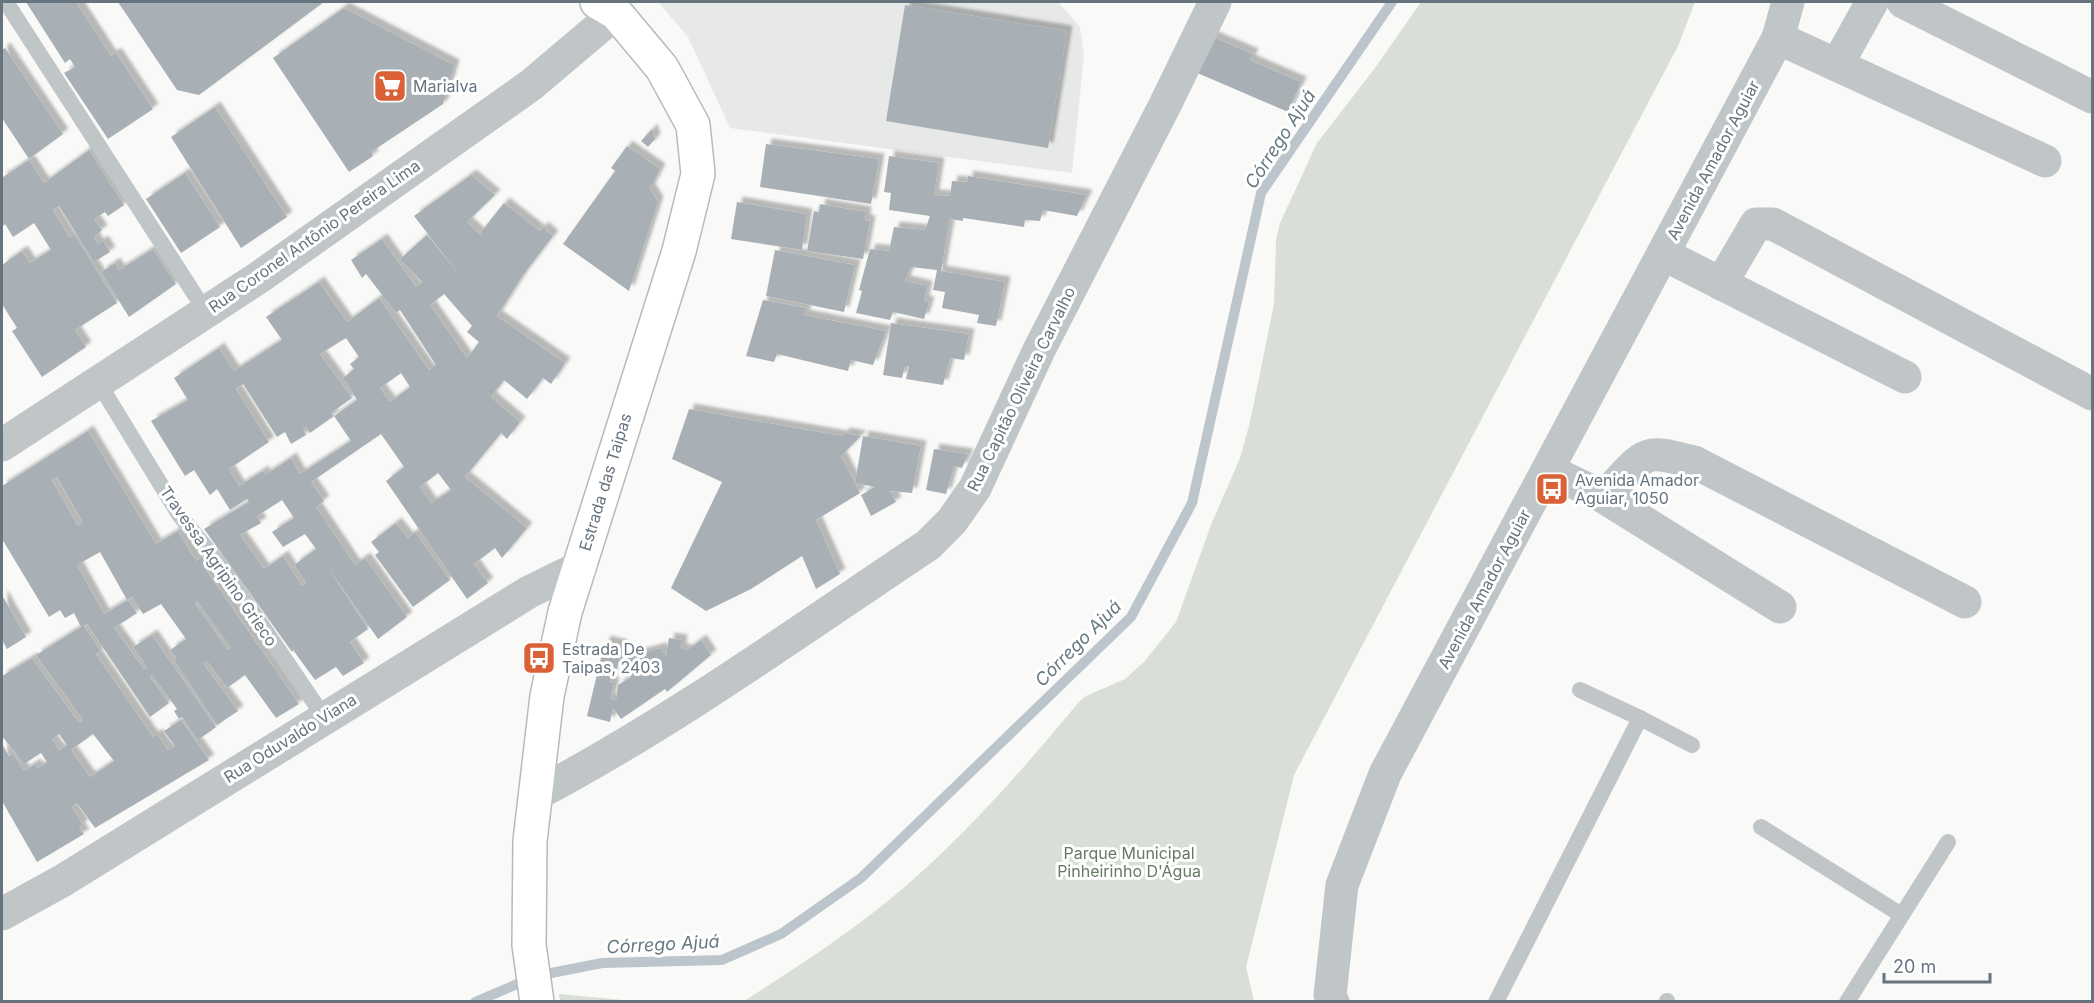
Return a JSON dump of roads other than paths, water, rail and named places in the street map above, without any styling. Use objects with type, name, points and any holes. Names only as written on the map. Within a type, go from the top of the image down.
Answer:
[{"type":"main road","name":"Estrada das Taipas","points":[[537,1002],[529,945],[530,840],[548,696],[565,612],[679,251],[698,174],[693,125],[662,68],[607,7]]},
{"type":"street","name":"Rua Capitão Oliveira Carvalho","points":[[535,795],[598,762],[672,717],[928,545],[952,521],[975,488],[1039,350],[1165,105],[1215,2]]},
{"type":"street","name":"Avenida Amador Aguiar","points":[[1332,1002],[1330,994],[1342,885],[1385,774],[1779,38],[1788,2]]},
{"type":"street","points":[[1837,65],[1872,2]]},
{"type":"street","points":[[1903,2],[2092,97]]},
{"type":"street","name":"Rua Coronel Antônio Pereira Lima","points":[[2,445],[206,312],[531,85],[607,7]]},
{"type":"street","points":[[1779,38],[2045,162]]},
{"type":"street","points":[[1721,284],[1756,224],[1773,224],[2092,394]]},
{"type":"street","points":[[1663,254],[1905,377]]},
{"type":"street","points":[[1602,496],[1615,489],[1631,467],[1652,455],[1694,462],[1965,602]]},
{"type":"street","points":[[1548,470],[1602,496],[1780,607]]},
{"type":"street","name":"Rua Oduvaldo Viana","points":[[2,914],[62,881],[528,592],[580,567]]},
{"type":"lane","points":[[6,2],[206,312]]},
{"type":"lane","name":"Travessa Agripino Grieco","points":[[98,382],[180,516],[223,568],[324,717]]},
{"type":"lane","points":[[1580,690],[1692,745]]},
{"type":"lane","points":[[1496,1002],[1640,718]]},
{"type":"lane","points":[[1761,827],[1900,914]]},
{"type":"lane","points":[[1847,1002],[1900,914],[1948,842]]},
{"type":"waterway","name":"Córrego Ajuá","points":[[475,1002],[536,976],[602,963],[722,960],[781,934],[861,878],[1131,617],[1192,503],[1261,193],[1392,2]]},
{"type":"place","name":"Marialva","points":[[390,86]]},
{"type":"place","name":"Avenida Amador Aguiar, 1050","points":[[1552,489]]},
{"type":"place","name":"Estrada De Taipas, 2403","points":[[539,658]]},
{"type":"park label","name":"Parque Municipal Pinheirinho D'Água","points":[[1129,862]]}]
